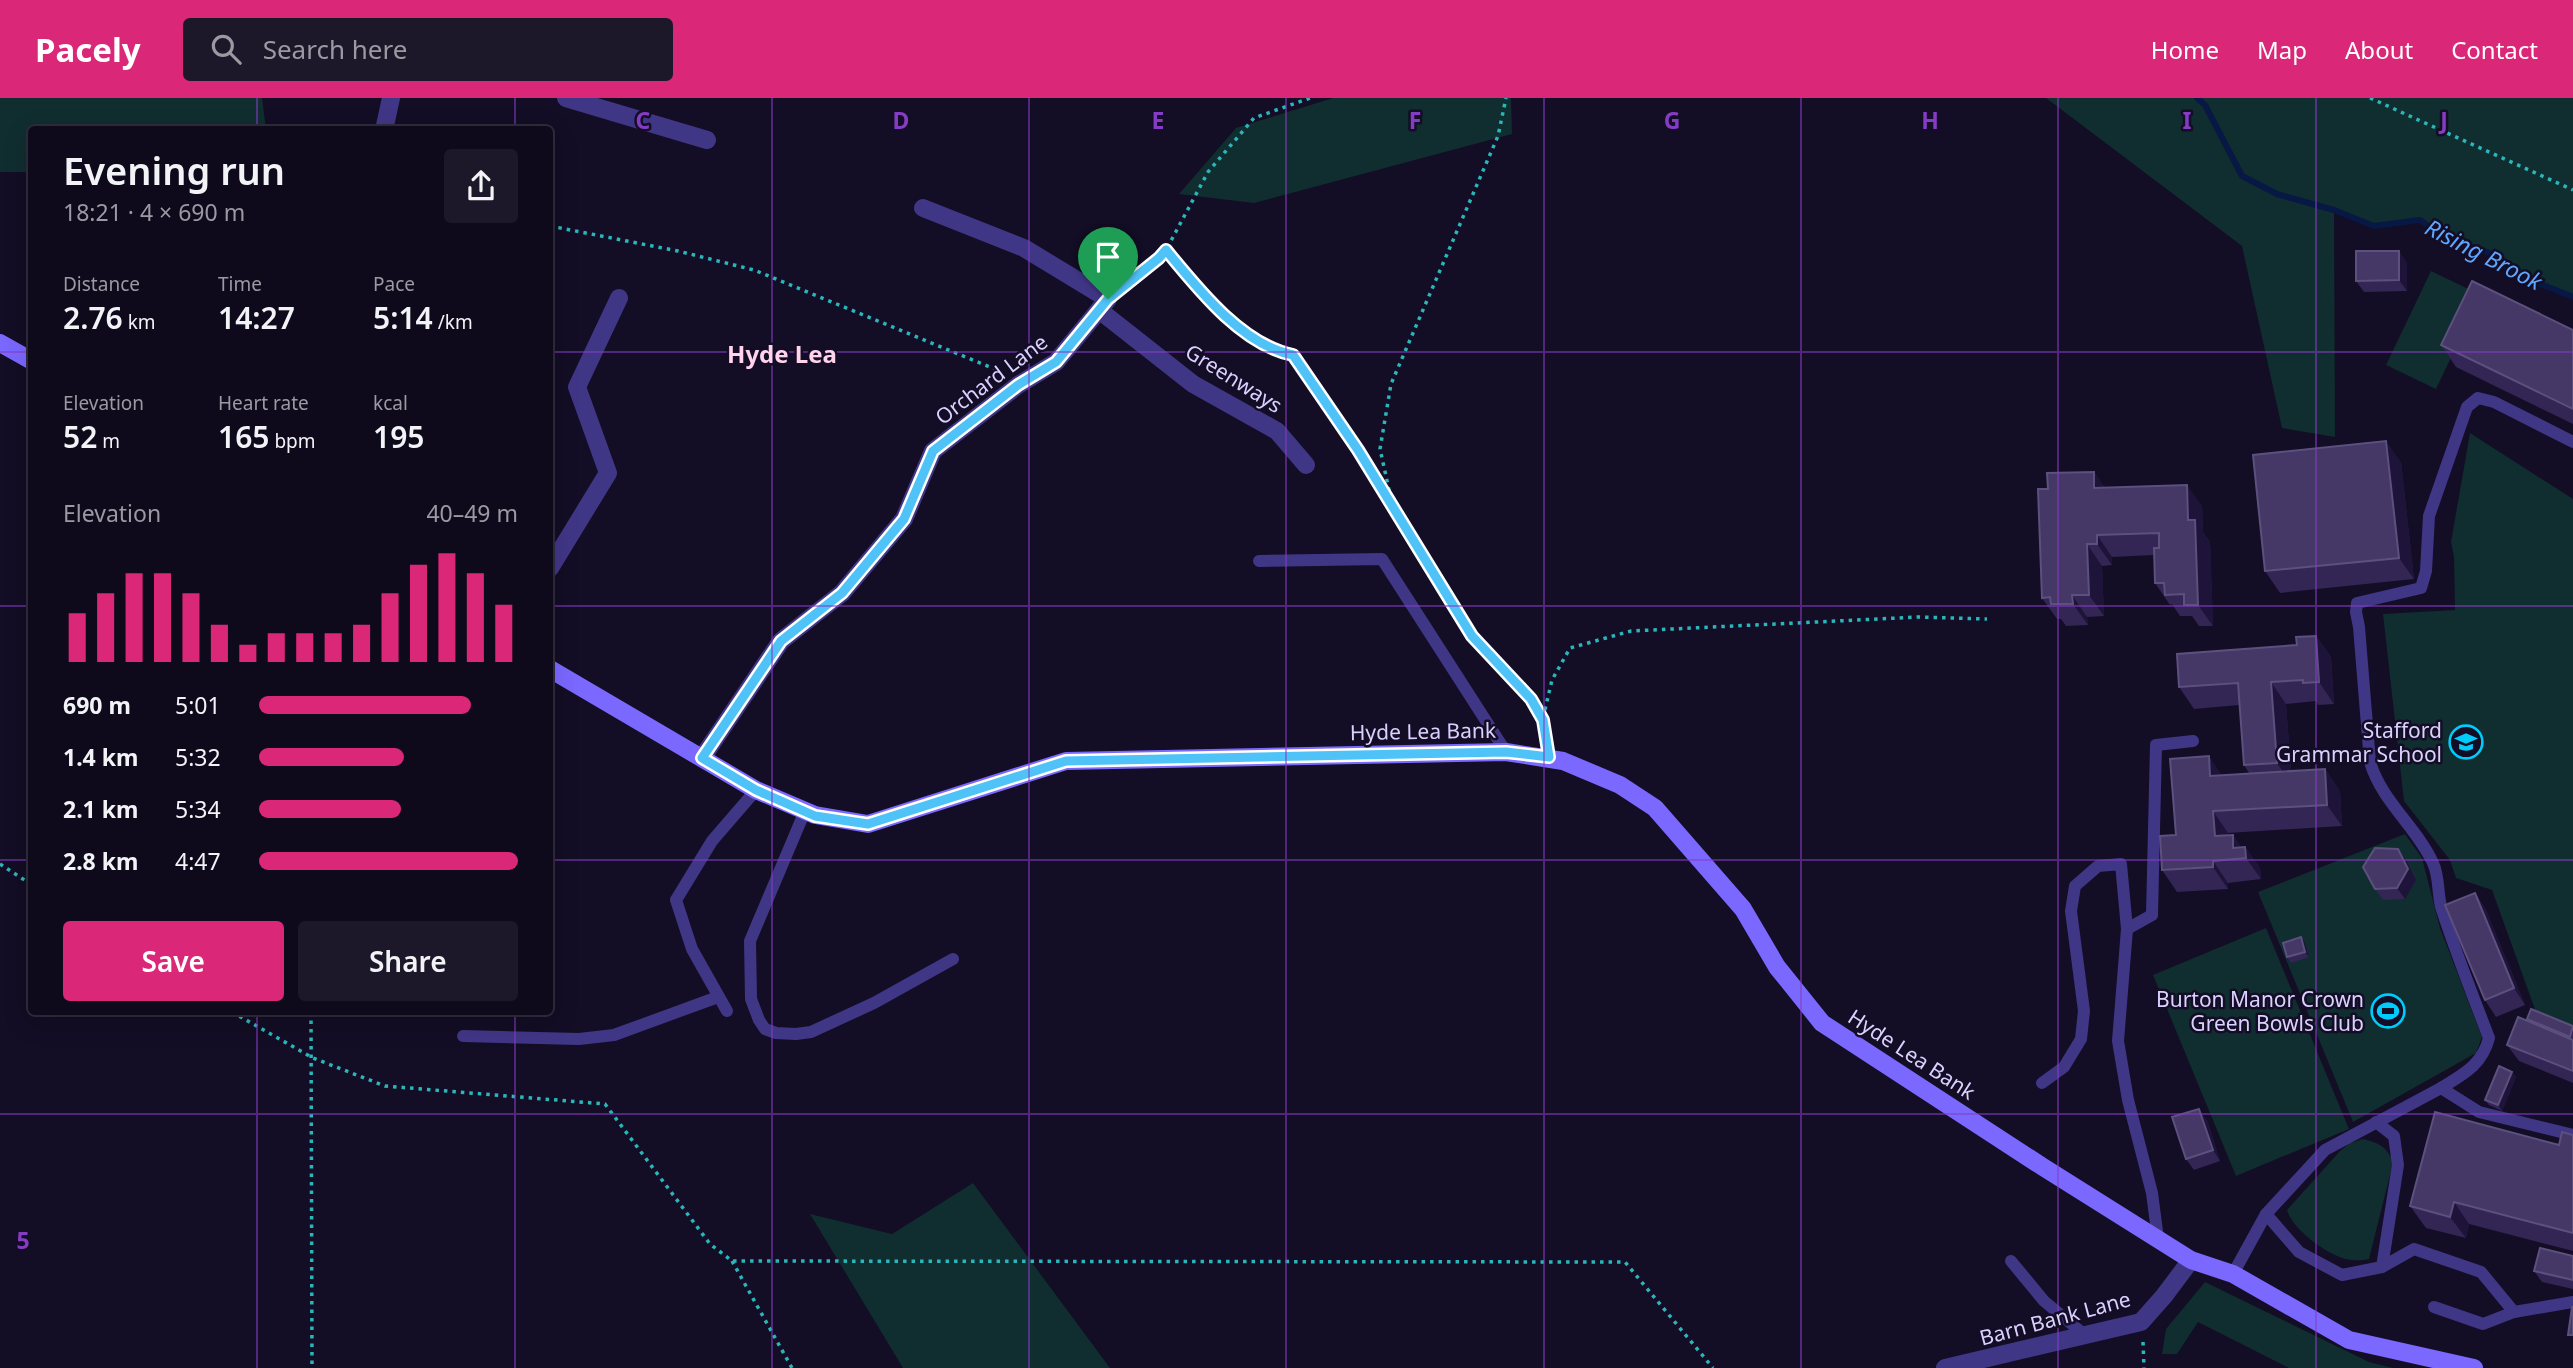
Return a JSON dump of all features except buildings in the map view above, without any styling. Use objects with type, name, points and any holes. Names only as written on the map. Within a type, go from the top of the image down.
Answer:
[{"type":"street","points":[[384,126],[391,98]]},
{"type":"street","points":[[566,98],[707,140]]},
{"type":"street","name":"Greenways","points":[[923,208],[1024,248],[1103,304],[1193,384],[1277,431],[1306,465]]},
{"type":"street","points":[[553,563],[608,472],[577,387],[619,298]]},
{"type":"street","name":"Orchard Lane","points":[[702,758],[781,641],[842,593],[904,519],[933,451],[1018,385],[1056,362],[1103,304]]},
{"type":"street","points":[[0,343],[28,358]]},
{"type":"street","name":"Hyde Lea Bank","points":[[553,674],[756,790],[815,816],[868,824],[1066,761],[1506,752],[1549,757],[1620,785],[1655,808],[1742,909],[1777,967],[1822,1023],[2191,1260],[2233,1274],[2348,1340],[2474,1368]]},
{"type":"street","name":"Barn Bank Lane","points":[[1945,1368],[2141,1322],[2191,1260]]},
{"type":"lane","points":[[2233,1274],[2266,1214],[2325,1150],[2473,1069],[2486,1053],[2489,1038],[2441,908],[2439,880],[2434,864],[2421,842],[2389,803],[2373,772],[2357,603],[2421,588],[2426,571],[2429,516],[2467,407],[2478,398],[2494,402],[2573,442]]},
{"type":"lane","points":[[1259,561],[1382,559],[1506,752]]},
{"type":"lane","points":[[2127,929],[2152,915],[2156,745],[2193,741]]},
{"type":"lane","points":[[727,1011],[692,949],[676,900],[712,841],[756,790]]},
{"type":"lane","points":[[805,811],[750,941],[751,999],[765,1029],[776,1033],[811,1032],[874,1003],[953,959]]},
{"type":"lane","points":[[2042,1083],[2064,1067],[2081,1039],[2084,1011],[2071,911],[2075,886],[2098,866],[2121,864],[2127,929],[2118,1041],[2128,1100],[2152,1193],[2158,1239]]},
{"type":"lane","points":[[463,1036],[579,1040],[614,1035],[718,998]]},
{"type":"lane","points":[[2441,1088],[2480,1112],[2573,1135]]},
{"type":"lane","points":[[2376,1122],[2394,1136],[2398,1165],[2382,1267]]},
{"type":"lane","points":[[2266,1214],[2299,1252],[2342,1275],[2382,1267],[2414,1249],[2481,1272],[2514,1312]]},
{"type":"lane","points":[[2011,1261],[2044,1301],[2086,1336]]},
{"type":"lane","points":[[2434,1307],[2483,1324],[2514,1312],[2573,1303]]},
{"type":"path","points":[[1103,304],[1166,250],[1208,172],[1254,118],[1310,98]]},
{"type":"path","points":[[1392,504],[1380,449],[1391,384],[1498,136],[1506,98]]},
{"type":"path","points":[[2370,98],[2573,190]]},
{"type":"path","points":[[553,227],[678,251],[754,270],[1010,376],[1018,385]]},
{"type":"path","points":[[1166,250],[1220,312],[1275,352],[1293,355],[1392,504],[1472,636],[1531,699],[1543,720],[1549,757]]},
{"type":"path","points":[[1543,720],[1552,680],[1570,648],[1631,631],[1919,617],[1987,619]]},
{"type":"path","points":[[0,864],[28,883]]},
{"type":"path","points":[[237,1015],[313,1058],[385,1086],[605,1104],[710,1244],[732,1261],[792,1368]]},
{"type":"path","points":[[311,1015],[312,1368]]},
{"type":"path","points":[[732,1261],[1625,1262],[1713,1368]]},
{"type":"path","points":[[2141,1322],[2144,1368]]},
{"type":"green space","points":[[0,98],[262,98],[266,126],[28,126],[28,172],[0,172]]},
{"type":"green space","points":[[1333,98],[1511,98],[1512,134],[1254,203],[1179,194],[1236,128]]},
{"type":"green space","points":[[2046,98],[2573,98],[2573,297],[2513,273],[2490,253],[2444,238],[2420,220],[2374,226],[2334,210],[2335,437],[2282,428],[2242,246]]},
{"type":"green space","points":[[2431,271],[2481,295],[2436,389],[2386,365]]},
{"type":"green space","points":[[2470,433],[2573,499],[2573,1047],[2537,1015],[2492,890],[2456,878],[2450,860],[2404,801],[2383,614],[2455,610],[2454,557],[2451,542]]},
{"type":"green space","points":[[2405,834],[2422,858],[2440,928],[2482,1037],[2476,1053],[2353,1122],[2258,892]]},
{"type":"green space","points":[[2266,928],[2349,1129],[2236,1176],[2153,975]]},
{"type":"green space","points":[[2363,1139],[2382,1146],[2393,1163],[2369,1259],[2354,1260],[2334,1255],[2314,1242],[2296,1226],[2287,1210],[2340,1151],[2350,1143]]},
{"type":"green space","points":[[973,1183],[1110,1368],[903,1368],[810,1214],[892,1234]]},
{"type":"green space","points":[[2205,1282],[2369,1362],[2393,1368],[2289,1368],[2198,1322],[2177,1354],[2162,1354],[2166,1329]]},
{"type":"waterway","name":"Rising Brook","points":[[2197,98],[2205,105],[2242,176],[2277,194],[2334,210],[2374,226],[2420,220],[2444,238],[2490,253],[2513,273],[2573,297]]},
{"type":"place","name":"Stafford Grammar School","points":[[2466,742]]},
{"type":"place","name":"Burton Manor Crown Green Bowls Club","points":[[2388,1011]]},
{"type":"district","name":"Hyde Lea","points":[[782,353]]},
{"type":"route","points":[[1166,250],[1220,312],[1275,352],[1293,355],[1358,450],[1472,636],[1531,699],[1543,720],[1549,757],[1506,752],[1066,761],[868,824],[815,816],[756,790],[702,758],[781,641],[842,593],[904,519],[933,451],[1018,385],[1056,362],[1108,299],[1166,250]]}]
